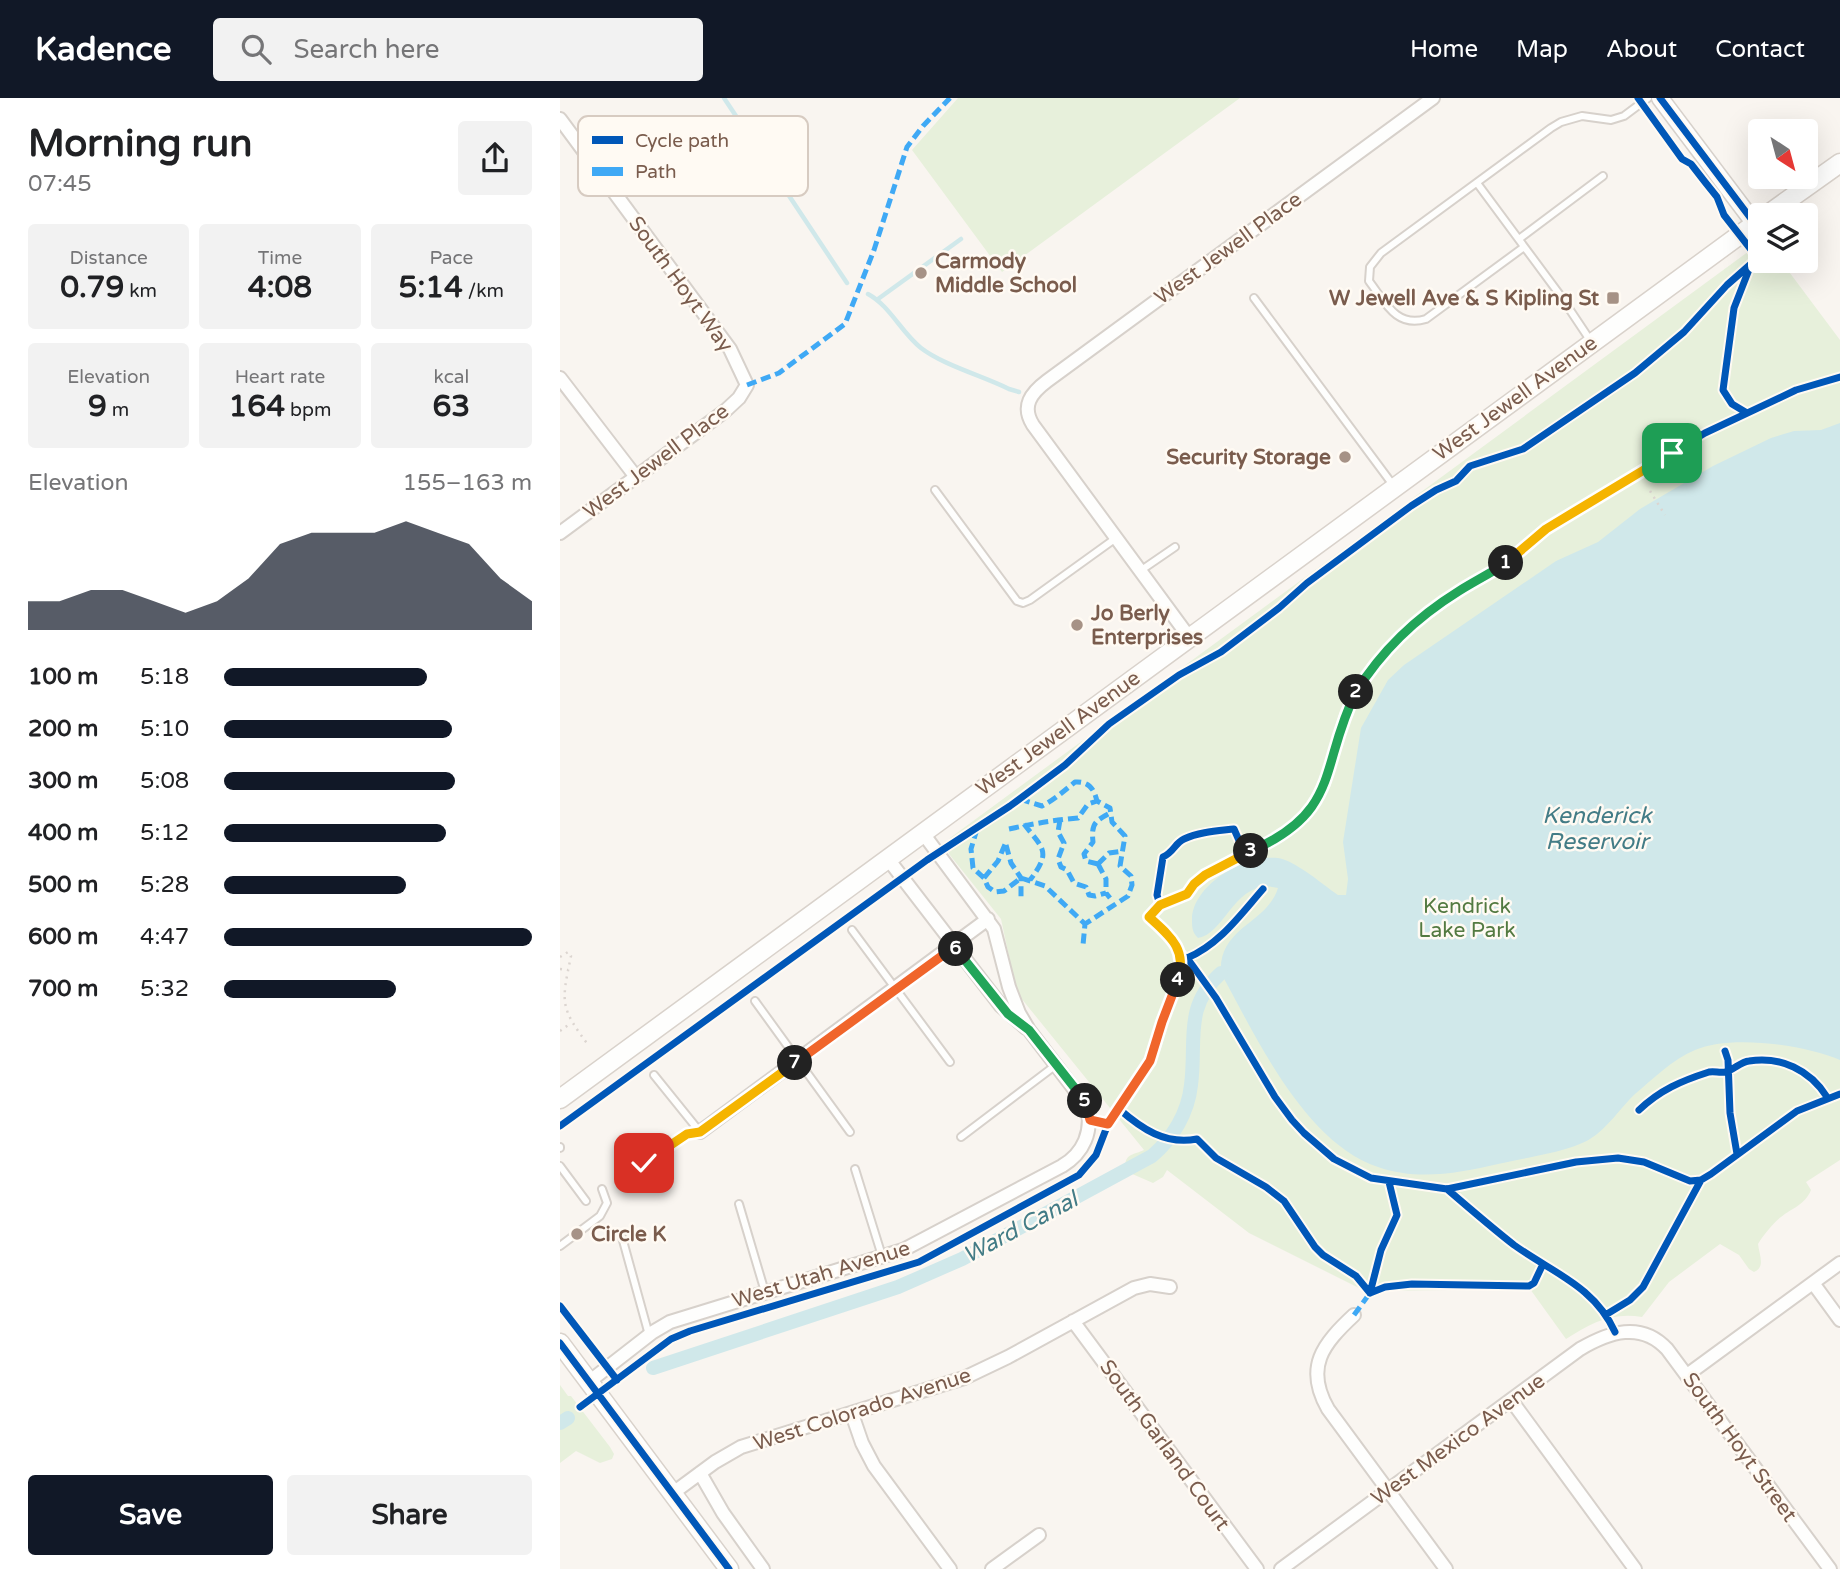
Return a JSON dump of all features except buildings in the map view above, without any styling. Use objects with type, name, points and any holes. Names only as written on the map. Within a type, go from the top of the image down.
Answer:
[{"type":"main road","name":"West Jewell Avenue","points":[[1785,203],[1840,163]]},
{"type":"main road","name":"West Jewell Avenue","points":[[560,1099],[1748,229]]},
{"type":"main road","points":[[560,1343],[729,1569]]},
{"type":"street","name":"West Jewell Place","points":[[1116,538],[1033,425],[1028,414],[1028,403],[1033,392],[1433,98]]},
{"type":"street","points":[[1660,98],[1748,204]]},
{"type":"street","name":"South Hoyt Way","points":[[560,119],[578,143]]},
{"type":"street","name":"South Hoyt Way","points":[[617,196],[730,349],[747,385]]},
{"type":"street","points":[[560,378],[636,477]]},
{"type":"street","name":"West Jewell Place","points":[[560,533],[725,411],[739,398],[747,385]]},
{"type":"street","points":[[1116,538],[1189,637]]},
{"type":"street","points":[[922,832],[988,919],[997,936],[1013,1000],[1029,1030],[1056,1065]]},
{"type":"street","points":[[888,859],[1008,1014],[1029,1030]]},
{"type":"street","points":[[700,1132],[954,947],[988,919]]},
{"type":"street","name":"West Utah Avenue","points":[[590,1381],[661,1326],[683,1316],[882,1257],[927,1239],[1062,1166],[1078,1153],[1085,1141],[1090,1120],[1087,1106],[1056,1065]]},
{"type":"street","points":[[1686,1375],[1840,1263]]},
{"type":"street","points":[[1813,1283],[1840,1320]]},
{"type":"street","name":"West Colorado Avenue","points":[[673,1493],[730,1452],[748,1444],[935,1389],[976,1373],[1134,1288],[1150,1284],[1170,1287]]},
{"type":"street","points":[[1354,1315],[1322,1349],[1317,1382],[1328,1409],[1446,1569]]},
{"type":"street","name":"South Garland Court","points":[[1073,1321],[1256,1569]]},
{"type":"street","name":"West Mexico Avenue","points":[[1281,1569],[1597,1339],[1615,1332],[1644,1332]]},
{"type":"street","name":"South Hoyt Street","points":[[1644,1332],[1661,1343],[1830,1569]]},
{"type":"street","points":[[1511,1400],[1635,1569]]},
{"type":"street","points":[[852,1414],[874,1466],[950,1569]]},
{"type":"street","points":[[700,1473],[723,1513],[763,1569]]},
{"type":"street","points":[[992,1569],[1039,1535]]},
{"type":"lane","points":[[1524,247],[1426,319],[1409,322],[1394,315],[1369,281],[1370,267],[1375,260],[1561,122],[1582,116],[1611,120],[1624,116],[1648,98]]},
{"type":"lane","points":[[1519,239],[1603,176]]},
{"type":"lane","points":[[1477,183],[1591,342]]},
{"type":"lane","points":[[1254,298],[1395,486]]},
{"type":"lane","points":[[935,489],[1017,601],[1023,603],[1031,600],[1116,538]]},
{"type":"lane","points":[[1140,571],[1175,547]]},
{"type":"lane","points":[[852,930],[950,1062]]},
{"type":"lane","points":[[754,1001],[850,1132]]},
{"type":"lane","points":[[961,1137],[1056,1065]]},
{"type":"lane","points":[[654,1076],[700,1132]]},
{"type":"lane","points":[[644,1163],[687,1134],[700,1132]]},
{"type":"lane","points":[[560,1166],[586,1201]]},
{"type":"lane","points":[[855,1169],[882,1257]]},
{"type":"lane","points":[[560,1246],[604,1213],[607,1203],[602,1189]]},
{"type":"lane","points":[[739,1204],[765,1292]]},
{"type":"lane","points":[[622,1237],[649,1335]]},
{"type":"path","points":[[1648,488],[1665,515]]},
{"type":"path","points":[[560,957],[570,953],[564,1005],[571,1023],[589,1046]]},
{"type":"path","points":[[560,969],[568,971]]},
{"type":"path","points":[[560,1031],[571,1023]]},
{"type":"green space","points":[[958,98],[1240,98],[1002,272],[912,150]]},
{"type":"green space","name":"Kendrick Lake Park","points":[[1748,252],[1748,273],[1790,273],[1840,340],[1840,1160],[1806,1182],[1811,1190],[1805,1199],[1778,1219],[1762,1238],[1758,1244],[1761,1260],[1758,1270],[1754,1272],[1749,1269],[1739,1255],[1720,1244],[1669,1282],[1642,1317],[1621,1316],[1602,1320],[1566,1339],[1530,1289],[1371,1291],[1359,1288],[1249,1233],[1167,1170],[1163,1177],[1153,1183],[1130,1173],[1125,1166],[1127,1159],[1144,1150],[1021,998],[1016,989],[1001,919],[949,854],[947,849],[950,838]]},
{"type":"green space","points":[[560,1385],[610,1447],[614,1454],[612,1459],[600,1463],[576,1451],[560,1463]]},
{"type":"water","name":"Kenderick Reservoir","points":[[1840,423],[1840,1060],[1808,1050],[1768,1043],[1710,1045],[1671,1064],[1635,1094],[1608,1124],[1590,1139],[1570,1148],[1453,1173],[1423,1175],[1378,1167],[1352,1154],[1328,1136],[1305,1112],[1285,1085],[1221,973],[1222,958],[1227,945],[1264,910],[1278,888],[1263,887],[1251,891],[1232,907],[1216,927],[1198,938],[1192,919],[1201,894],[1211,883],[1237,866],[1265,858],[1278,858],[1301,868],[1338,895],[1346,895],[1348,879],[1343,842],[1361,728],[1388,680],[1404,665],[1556,561],[1598,542],[1640,509],[1713,466],[1771,438],[1794,431],[1821,430]]},
{"type":"waterway","points":[[724,98],[736,116]]},
{"type":"waterway","points":[[789,196],[847,283]]},
{"type":"waterway","points":[[878,299],[961,239]]},
{"type":"waterway","points":[[868,294],[883,305],[914,342],[930,354],[1019,392]]},
{"type":"waterway","name":"Ward Canal","points":[[653,1368],[898,1287],[962,1259],[1152,1156],[1173,1133],[1187,1105],[1196,1012],[1209,986],[1221,973]]},
{"type":"waterway","name":"Ward Canal","points":[[560,1423],[568,1418]]},
{"type":"marked path","points":[[747,385],[779,373],[845,324],[874,250],[907,147],[950,98]]},
{"type":"marked path","points":[[1020,799],[1042,806],[1075,782],[1087,784],[1097,801],[1110,808],[1112,822],[1125,836],[1120,866],[1131,876],[1132,885],[1128,896],[1085,924]]},
{"type":"marked path","points":[[1009,829],[1078,818],[1088,804],[1097,801]]},
{"type":"marked path","points":[[1098,864],[1086,861],[1084,854],[1093,842],[1095,823],[1112,812]]},
{"type":"marked path","points":[[1060,820],[1058,832],[1064,843],[1058,859],[1061,867],[1067,870],[1074,883],[1086,887],[1089,895],[1106,893]]},
{"type":"marked path","points":[[1024,824],[1040,845],[1043,856],[1030,880]]},
{"type":"marked path","points":[[977,829],[971,849],[973,868],[984,878],[988,887],[995,892],[1004,891],[1021,878]]},
{"type":"marked path","points":[[984,878],[998,861],[1006,842]]},
{"type":"marked path","points":[[1006,845],[1011,863],[1021,878],[1021,899]]},
{"type":"marked path","points":[[1098,864],[1109,853],[1123,851]]},
{"type":"marked path","points":[[1098,864],[1106,879],[1106,893],[1110,898]]},
{"type":"marked path","points":[[1021,878],[1045,886],[1085,924],[1083,945]]},
{"type":"marked path","points":[[700,1132],[954,947]]},
{"type":"marked path","points":[[1354,1315],[1370,1293]]},
{"type":"cycle path","points":[[1638,98],[1682,159],[1691,164],[1717,197],[1724,215],[1748,246]]},
{"type":"cycle path","points":[[1660,98],[1748,215]]},
{"type":"cycle path","points":[[560,1126],[927,860],[1010,806],[1065,765],[1109,724],[1179,675],[1221,652],[1307,583],[1411,506],[1456,481],[1470,466],[1523,449],[1635,373],[1684,332],[1727,285],[1748,267]]},
{"type":"cycle path","points":[[1747,413],[1732,404],[1723,390],[1734,308],[1748,272]]},
{"type":"cycle path","points":[[1840,377],[1796,390],[1705,433],[1546,529],[1505,564],[1458,592],[1404,632],[1373,665],[1356,692],[1345,713],[1325,785],[1305,817],[1281,836],[1205,875],[1187,894],[1160,905],[1149,917],[1168,934],[1178,951],[1190,962],[1216,998],[1275,1097],[1292,1120],[1334,1159],[1371,1178],[1447,1189],[1576,1162],[1618,1158],[1644,1162],[1690,1181],[1701,1180],[1797,1111],[1840,1094]]},
{"type":"cycle path","points":[[1160,905],[1157,895],[1163,857],[1181,841],[1202,833],[1234,829],[1245,854]]},
{"type":"cycle path","points":[[1187,958],[1219,937],[1263,889]]},
{"type":"cycle path","points":[[580,1407],[671,1339],[919,1262],[1079,1175],[1096,1155],[1108,1124],[1150,1061],[1178,982],[1181,954]]},
{"type":"cycle path","points":[[1725,1051],[1728,1060],[1730,1113],[1737,1154]]},
{"type":"cycle path","points":[[1639,1110],[1671,1087],[1689,1079],[1709,1072],[1725,1072],[1746,1062],[1761,1060],[1783,1063],[1803,1072],[1827,1097]]},
{"type":"cycle path","points":[[1119,1109],[1155,1134],[1175,1140],[1197,1139],[1216,1158],[1266,1187],[1284,1201],[1315,1247],[1356,1276],[1370,1293]]},
{"type":"cycle path","points":[[1607,1314],[1630,1300],[1643,1287],[1701,1180]]},
{"type":"cycle path","points":[[1370,1293],[1381,1250],[1397,1215],[1389,1182]]},
{"type":"cycle path","points":[[1447,1189],[1514,1245],[1584,1292],[1596,1303],[1615,1332]]},
{"type":"cycle path","points":[[1370,1293],[1385,1287],[1412,1284],[1529,1286],[1534,1283],[1543,1264]]},
{"type":"cycle path","points":[[560,1306],[617,1380]]},
{"type":"cycle path","points":[[560,1343],[729,1569]]},
{"type":"place","name":"Carmody Middle School","points":[[921,273]]},
{"type":"place","name":"W Jewell Ave & S Kipling St","points":[[1613,298]]},
{"type":"place","name":"Security Storage","points":[[1345,457]]},
{"type":"place","name":"Jo Berly Enterprises","points":[[1077,625]]},
{"type":"place","name":"Circle K","points":[[577,1234]]},
{"type":"route","points":[[644,1163],[687,1134],[700,1132],[954,947],[1008,1014],[1029,1030],[1079,1093],[1087,1106],[1090,1120],[1108,1124],[1145,1072],[1180,975],[1181,954],[1168,934],[1149,917],[1160,905],[1183,897],[1194,884],[1222,864],[1281,836],[1305,817],[1325,785],[1345,713],[1356,692],[1373,665],[1404,632],[1458,592],[1505,564],[1546,529],[1672,453]]}]
